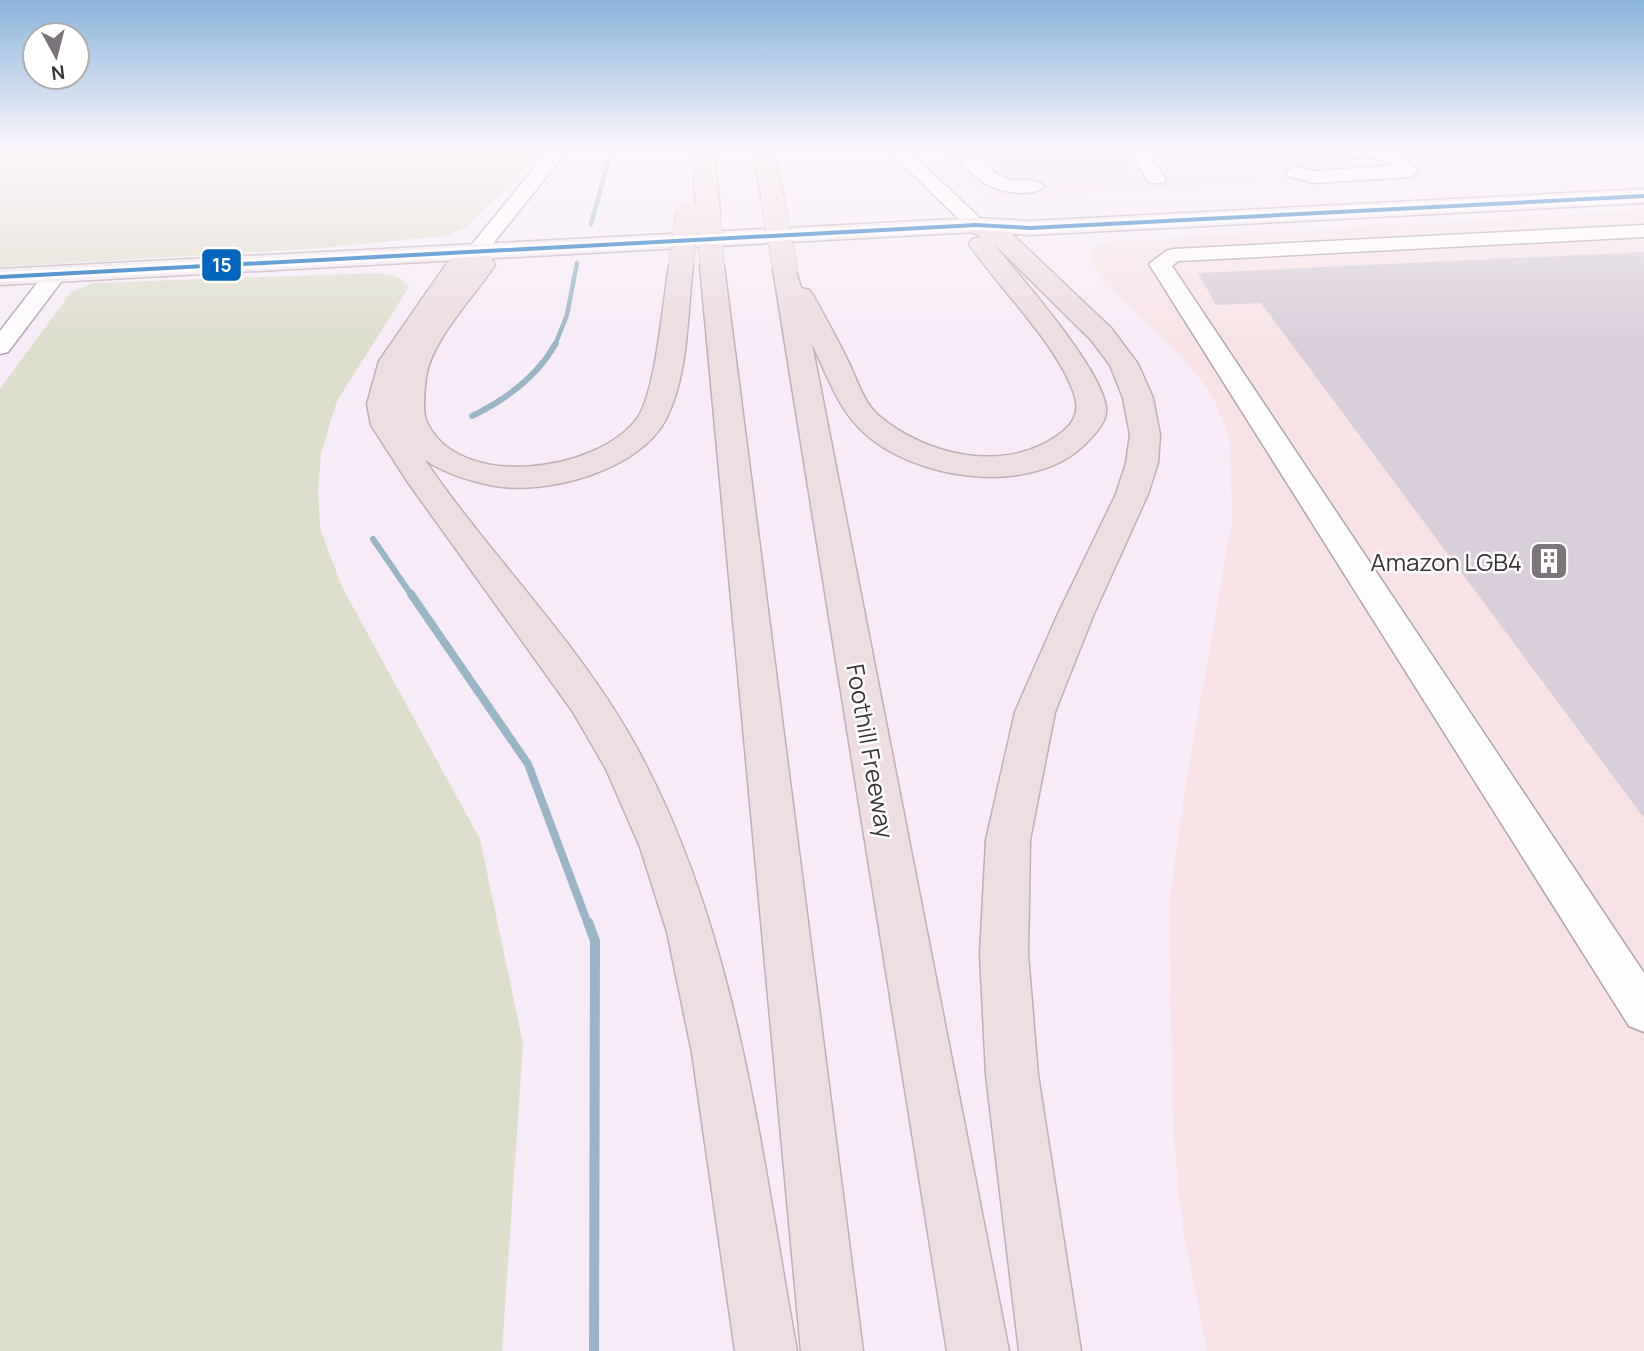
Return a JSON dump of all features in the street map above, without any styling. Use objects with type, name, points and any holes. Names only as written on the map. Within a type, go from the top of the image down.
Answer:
[{"type":"highway","points":[[698,214],[681,266],[661,392],[652,420],[616,453],[595,464],[539,477],[507,478],[458,469],[424,444],[413,425],[408,404],[411,378],[421,354],[483,265],[476,252],[456,268],[393,361],[382,404],[386,425],[418,474],[587,701],[623,761],[662,847],[691,932],[718,1053],[766,1351]]},
{"type":"highway","points":[[698,214],[712,266],[832,1351]]},
{"type":"highway","name":"Foothill Freeway","points":[[775,214],[978,1351]]},
{"type":"highway","points":[[785,269],[817,325],[854,404],[865,419],[884,436],[933,458],[990,467],[1017,464],[1062,450],[1082,431],[1092,410],[1089,390],[1040,320],[978,240],[976,225]]},
{"type":"highway","points":[[976,225],[1004,239],[1101,334],[1124,364],[1139,398],[1145,435],[1142,463],[1132,494],[1075,616],[1035,712],[1008,840],[1004,954],[1012,1075],[1050,1351]]},
{"type":"main road","points":[[976,225],[1017,214]]},
{"type":"main road","points":[[0,277],[976,225],[1030,228],[1297,214]]},
{"type":"street","points":[[476,252],[507,214]]},
{"type":"street","points":[[964,214],[976,225]]},
{"type":"street","points":[[1318,214],[1349,246]]},
{"type":"street","points":[[1644,231],[1173,255],[1160,264],[1644,1011]]},
{"type":"street","points":[[0,347],[57,274]]},
{"type":"shaded area","points":[[1576,214],[1644,214],[1644,1351],[1207,1351],[1182,1224],[1173,1130],[1169,905],[1185,788],[1232,521],[1230,442],[1217,406],[1202,382],[1181,356],[1104,283],[1089,256],[1091,250],[1104,242]]},
{"type":"green space","points":[[0,214],[479,214],[466,227],[445,236],[308,249],[0,267]]},
{"type":"green space","points":[[379,273],[400,278],[409,287],[337,401],[321,453],[318,490],[320,528],[342,587],[480,839],[523,1044],[502,1351],[0,1351],[0,389],[71,292],[93,283]]},
{"type":"building","name":"Amazon LGB4","points":[[1644,252],[1644,818],[1261,303],[1216,305],[1198,273]]},
{"type":"waterway","points":[[591,224],[594,214]]},
{"type":"waterway","points":[[556,344],[567,315],[577,263]]},
{"type":"waterway","points":[[472,416],[520,386],[540,366],[556,344]]},
{"type":"waterway","points":[[373,539],[412,596]]},
{"type":"waterway","points":[[411,594],[528,764],[588,924]]},
{"type":"waterway","points":[[588,922],[595,941],[594,1351]]},
{"type":"transit line","name":"15","points":[[0,277],[976,225],[1030,228],[1298,214]]},
{"type":"place","name":"Amazon LGB4","points":[[1549,561]]}]
